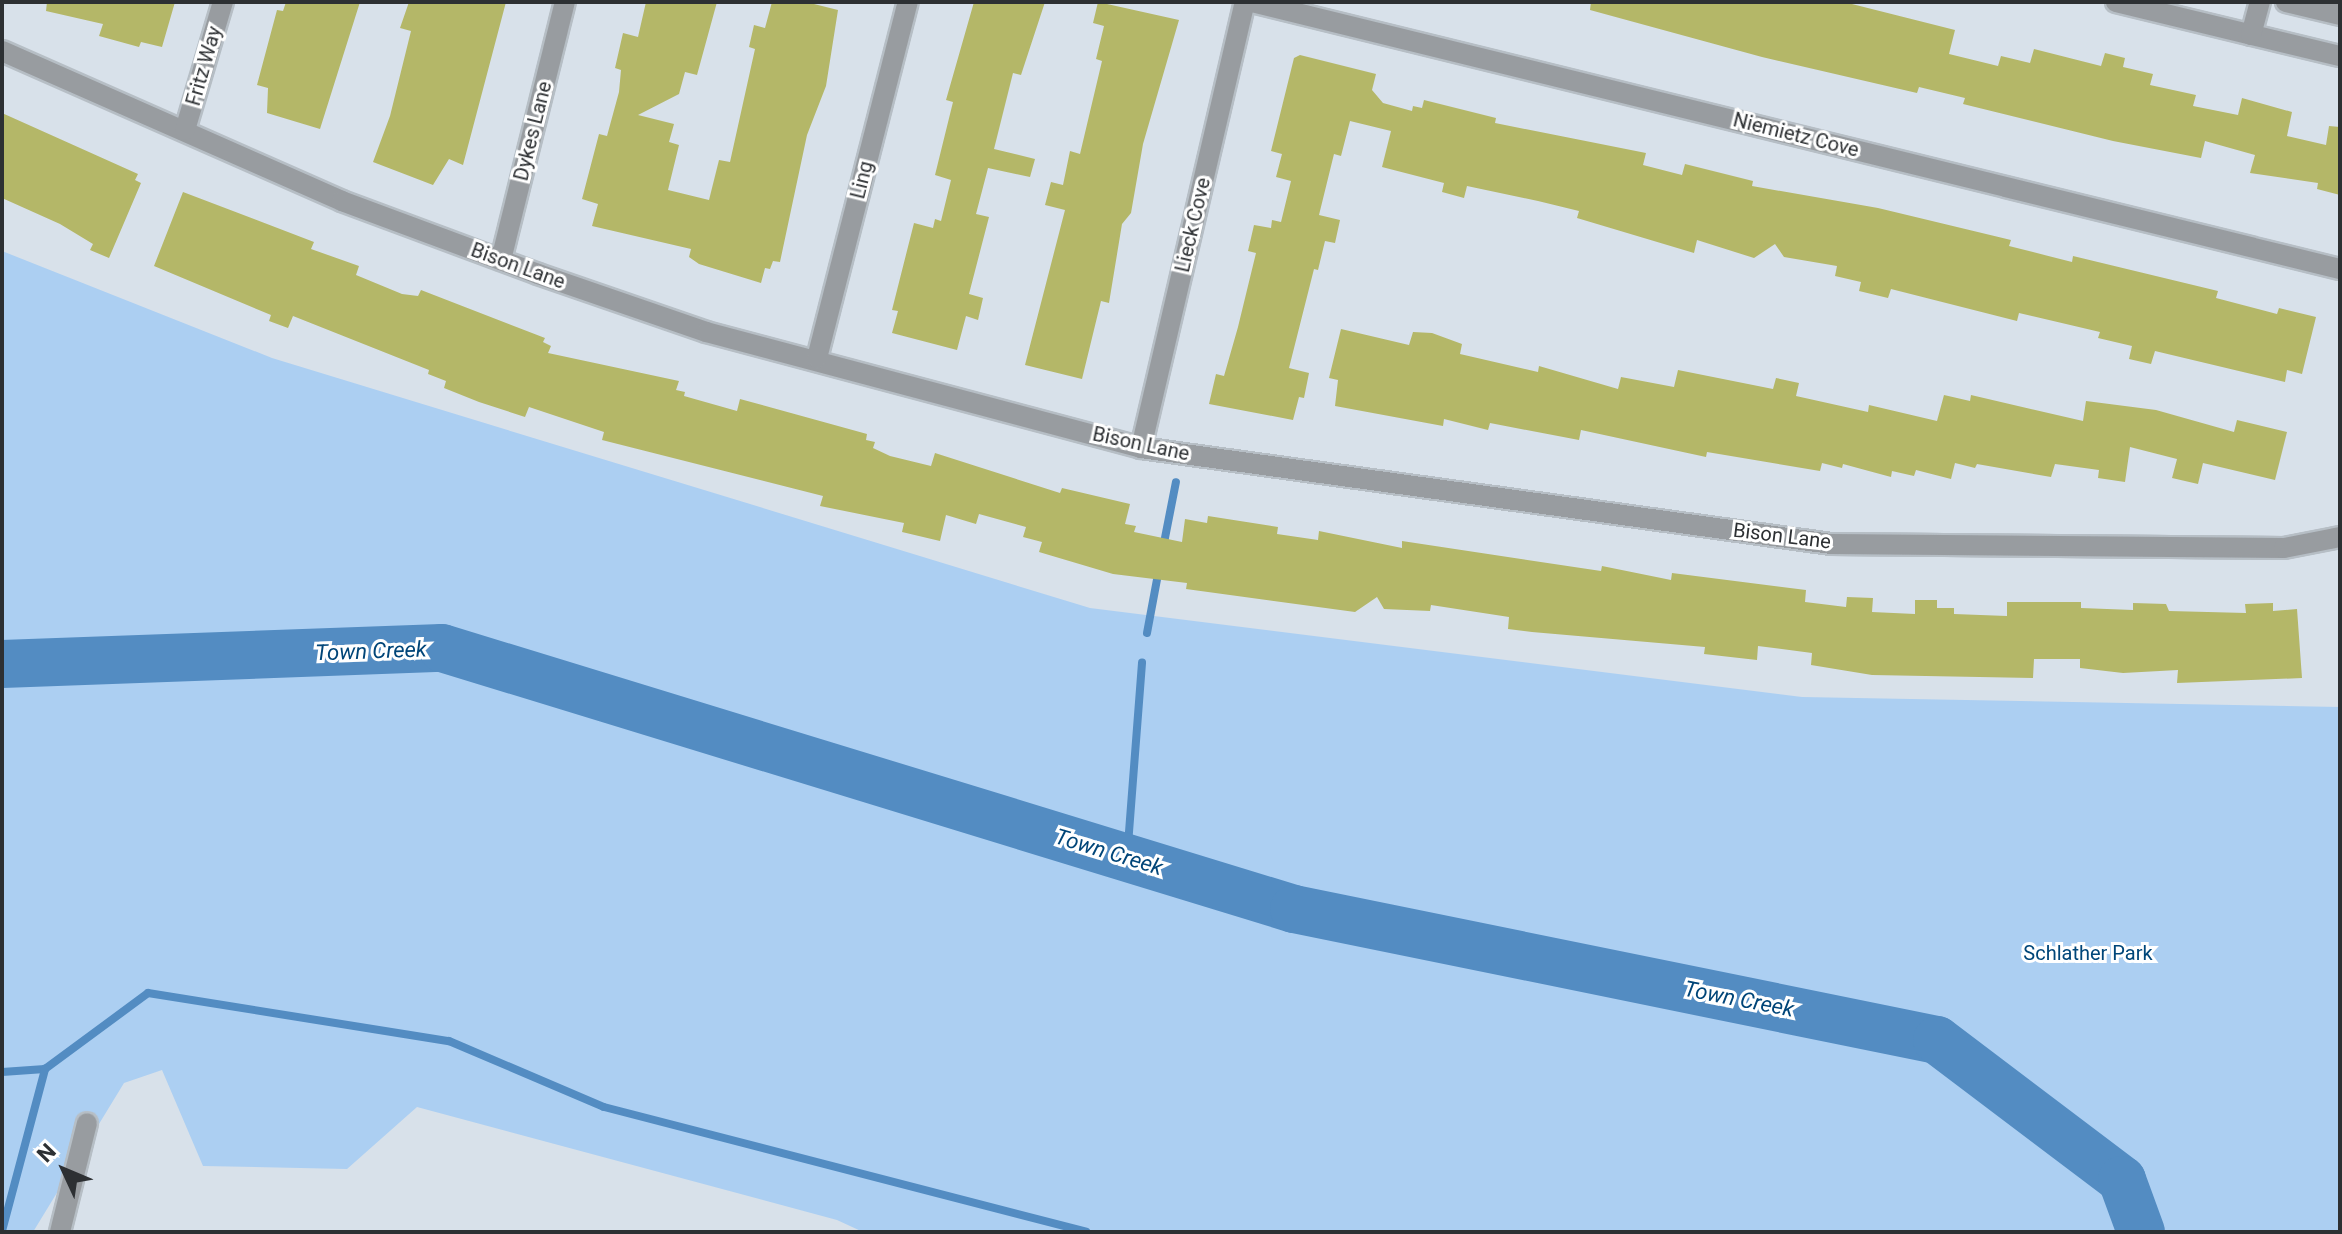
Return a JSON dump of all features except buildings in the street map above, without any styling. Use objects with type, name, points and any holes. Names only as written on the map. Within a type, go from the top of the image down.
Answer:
[{"type":"street","name":"Fritz Way","points":[[185,130],[223,2]]},
{"type":"street","name":"Dykes Lane","points":[[501,260],[565,2]]},
{"type":"street","name":"Ling","points":[[817,358],[908,2]]},
{"type":"street","name":"Lieck Cove","points":[[1141,448],[1245,2]]},
{"type":"street","name":"Niemietz Cove","points":[[1252,2],[2340,269]]},
{"type":"street","points":[[2116,2],[2340,56]]},
{"type":"street","points":[[2251,35],[2260,2]]},
{"type":"street","points":[[2286,2],[2340,15]]},
{"type":"street","name":"Bison Lane","points":[[2,51],[342,201],[706,332],[817,358],[1141,448],[1831,544],[2284,548],[2340,537]]},
{"type":"street","points":[[60,1232],[87,1123]]},
{"type":"green space","name":"Schlather Park","points":[[2,251],[272,358],[1090,608],[1802,697],[2340,707],[2340,1232],[863,1232],[837,1220],[417,1107],[347,1169],[203,1166],[162,1070],[124,1083],[33,1232],[2,1232]]},
{"type":"waterway","points":[[1163,548],[1176,482]]},
{"type":"waterway","points":[[1147,633],[1159,569]]},
{"type":"waterway","name":"Town Creek","points":[[2,664],[442,648],[1294,909],[1937,1040],[2122,1180],[2141,1232]]},
{"type":"waterway","points":[[1127,858],[1142,663]]},
{"type":"waterway","points":[[2,1072],[45,1069],[148,993],[449,1041],[604,1107],[1086,1232]]},
{"type":"waterway","points":[[2,1231],[45,1069]]}]
